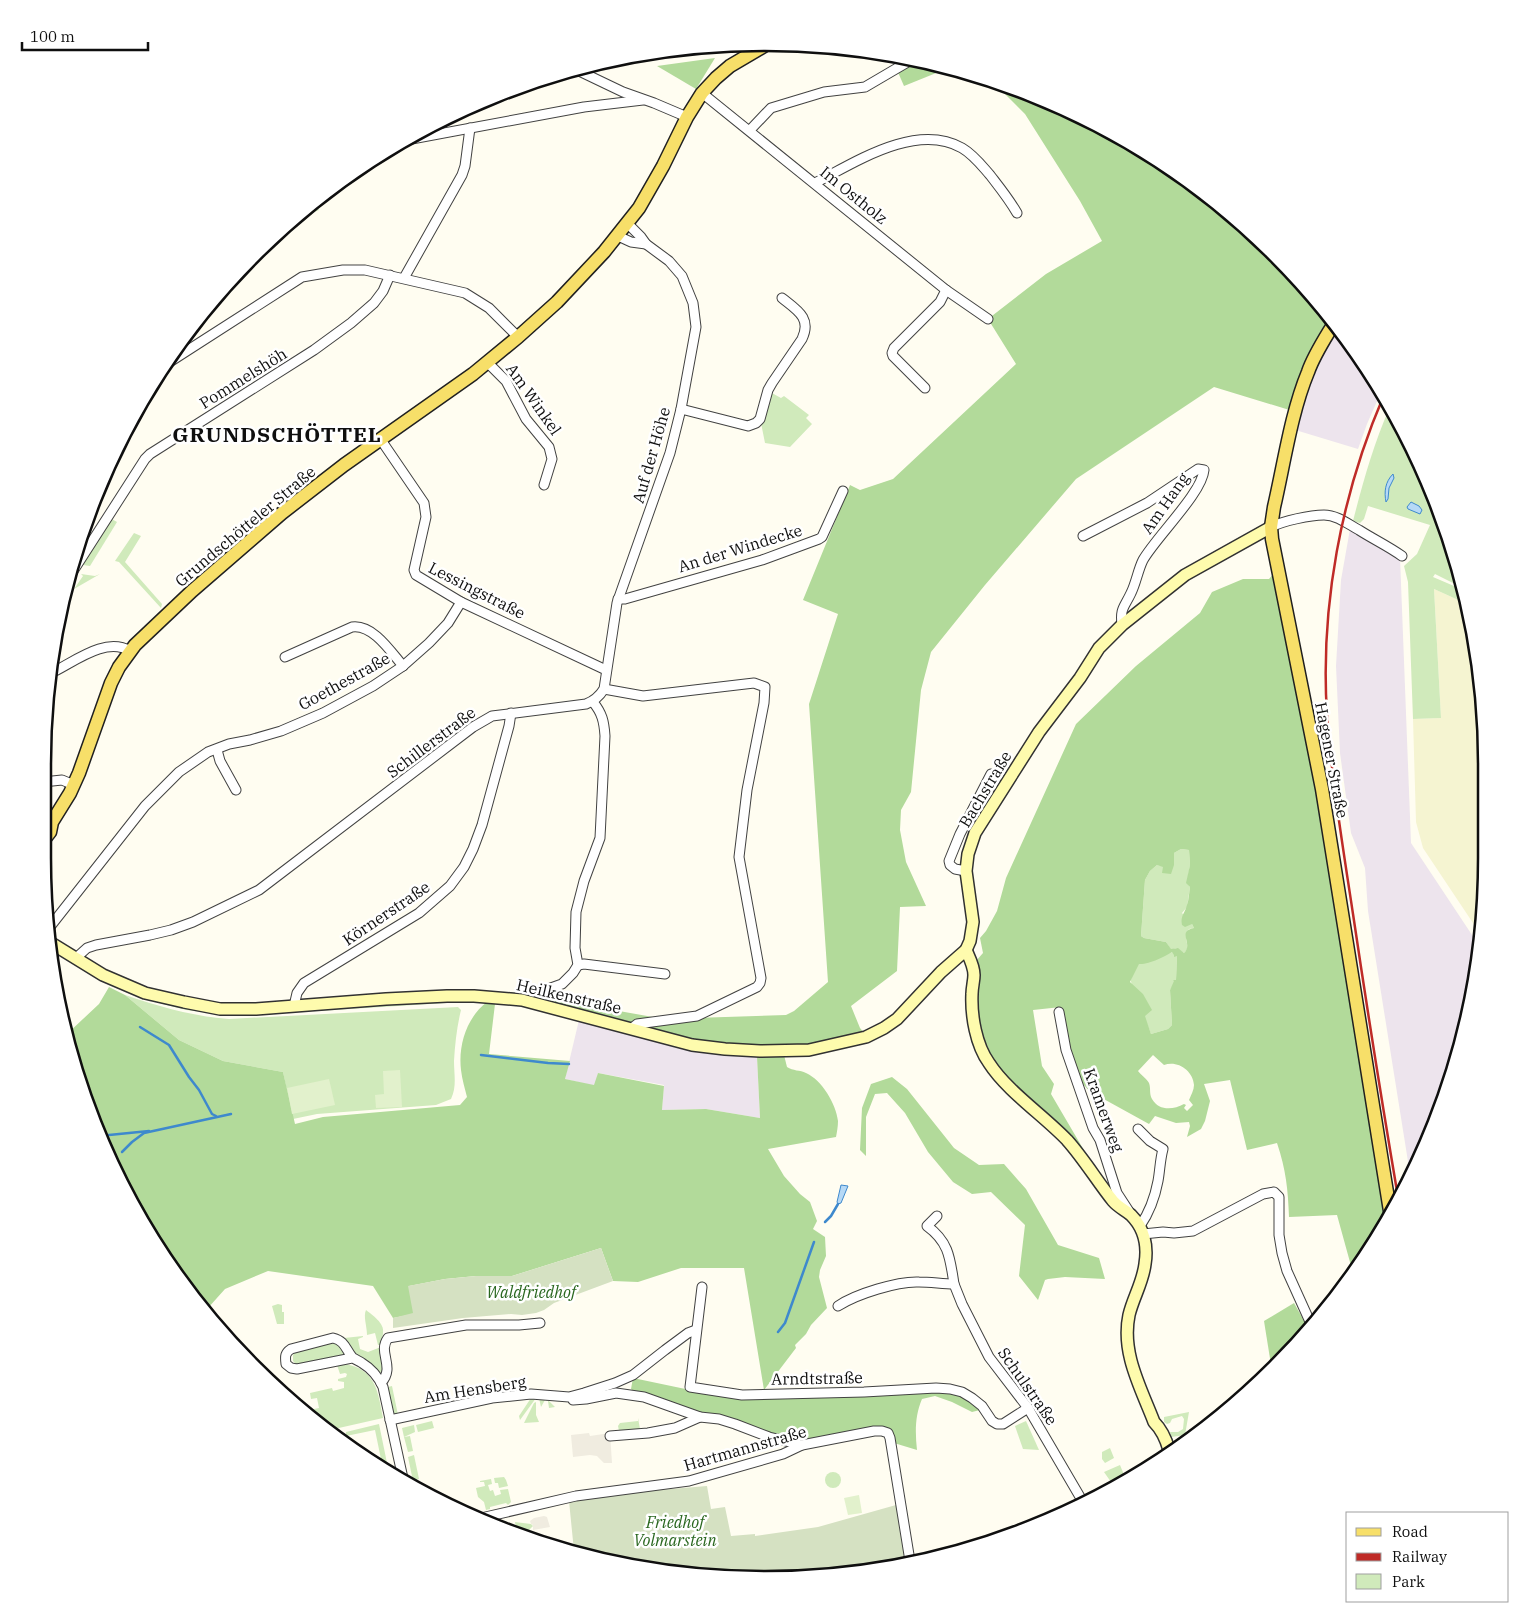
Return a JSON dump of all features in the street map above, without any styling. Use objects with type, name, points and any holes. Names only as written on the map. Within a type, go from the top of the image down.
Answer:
[{"type":"main road","name":"Grundschötteler Straße","points":[[51,820],[74,784],[111,683],[119,667],[130,651],[151,628],[248,542],[324,480],[487,362],[557,302],[582,277],[628,224],[650,190],[687,117],[702,92],[730,66],[755,51]]},
{"type":"main road","name":"Hagener Straße","points":[[1330,330],[1318,349],[1300,393],[1271,527],[1325,807],[1389,1202]]},
{"type":"street","points":[[750,130],[771,108],[824,92],[865,87],[903,65]]},
{"type":"street","points":[[586,74],[623,92],[687,117]]},
{"type":"street","name":"Im Ostholz","points":[[702,92],[946,290],[988,319]]},
{"type":"street","points":[[429,136],[584,107],[643,100]]},
{"type":"street","points":[[404,278],[462,175],[470,128]]},
{"type":"street","points":[[815,183],[882,150],[915,140],[933,139],[953,144],[970,154],[1010,200],[1017,213]]},
{"type":"street","name":"Auf der Höhe","points":[[604,689],[618,599],[666,466],[681,410],[695,334],[696,312],[682,276],[669,261],[646,244],[641,236],[628,224]]},
{"type":"street","name":"Auf der Höhe","points":[[618,236],[631,242],[646,244]]},
{"type":"street","points":[[181,355],[302,278],[343,270],[365,270],[465,293],[488,308],[518,337]]},
{"type":"street","name":"Pommelshöh","points":[[83,555],[150,454],[314,350],[351,323],[374,303],[383,291],[390,275]]},
{"type":"street","points":[[925,388],[892,353],[894,348],[940,302],[946,290]]},
{"type":"street","points":[[681,410],[748,426],[760,419],[768,390],[806,330],[802,314],[782,298]]},
{"type":"street","name":"Am Winkel","points":[[487,362],[506,381],[526,419],[549,447],[552,459],[544,485]]},
{"type":"street","name":"Lessingstraße","points":[[381,440],[424,503],[426,517],[414,566],[414,572],[418,577],[461,602],[606,670]]},
{"type":"street","name":"Am Hang","points":[[1083,536],[1147,503],[1198,469],[1204,470],[1192,496],[1143,561],[1132,592],[1121,612],[1122,625]]},
{"type":"street","name":"An der Windecke","points":[[618,599],[625,599],[762,560],[819,540],[842,491]]},
{"type":"street","points":[[1271,527],[1281,522],[1323,515],[1333,517],[1348,523],[1402,556]]},
{"type":"street","name":"Bachstraße","points":[[966,950],[970,940],[972,922],[966,871],[968,854],[975,833],[1039,732],[1080,678],[1099,648],[1122,625],[1185,575],[1271,527]]},
{"type":"street","name":"Goethestraße","points":[[55,922],[145,806],[179,772],[202,756],[229,744],[281,731],[373,686],[403,666],[429,643],[448,623],[461,602]]},
{"type":"street","points":[[284,657],[357,626],[380,638],[403,666]]},
{"type":"street","points":[[57,669],[81,656],[99,649],[116,646],[130,651]]},
{"type":"street","points":[[548,989],[562,984],[578,965],[574,948],[576,912],[584,881],[600,838],[605,736],[603,719],[593,702],[604,689],[644,696],[754,683],[765,687],[764,703],[746,790],[739,857],[761,978],[760,983],[757,987],[697,1016],[637,1024],[632,1028]]},
{"type":"street","name":"Schillerstraße","points":[[76,958],[87,948],[96,944],[150,935],[193,922],[259,890],[473,727],[492,716],[593,702]]},
{"type":"street","name":"Körnerstraße","points":[[294,1006],[298,993],[304,983],[419,913],[450,886],[469,858],[482,825],[509,726],[510,713]]},
{"type":"street","points":[[216,750],[236,790]]},
{"type":"street","points":[[966,871],[955,869],[950,865],[949,861],[960,834],[991,774]]},
{"type":"street","points":[[51,781],[62,780],[74,784]]},
{"type":"street","name":"Heilkenstraße","points":[[57,946],[103,975],[145,993],[220,1009],[438,996],[494,997],[522,1000],[692,1045],[768,1051],[809,1050],[850,1042],[884,1028],[898,1019],[941,972],[966,950]]},
{"type":"street","points":[[966,950],[974,973],[972,994],[976,1028],[983,1053],[989,1063],[1008,1086],[1067,1140],[1115,1203],[1130,1214],[1142,1230],[1146,1255],[1145,1269],[1129,1315],[1128,1350],[1130,1362],[1154,1422],[1160,1428],[1168,1446]]},
{"type":"street","points":[[578,965],[584,964],[665,974]]},
{"type":"street","name":"Kramerweg","points":[[1059,1012],[1066,1050],[1093,1128],[1100,1140],[1117,1193],[1130,1214]]},
{"type":"street","points":[[1138,1129],[1150,1141],[1163,1149],[1159,1162],[1158,1180],[1142,1230]]},
{"type":"street","points":[[1142,1230],[1174,1233],[1193,1231],[1262,1194],[1274,1192],[1279,1197],[1279,1235],[1287,1271],[1309,1319]]},
{"type":"street","name":"Schulstraße","points":[[937,1216],[927,1226],[938,1234],[944,1243],[949,1257],[954,1284],[962,1304],[989,1357],[1028,1408],[1080,1497]]},
{"type":"street","points":[[838,1306],[847,1300],[901,1284],[918,1282],[954,1284]]},
{"type":"street","name":"Arndtstraße","points":[[702,1287],[690,1387],[742,1395],[950,1389],[962,1392],[972,1398],[982,1406],[992,1421],[998,1424],[1003,1424],[1028,1408]]},
{"type":"street","points":[[381,1383],[388,1371],[384,1347],[388,1338],[466,1325],[519,1325],[540,1322]]},
{"type":"street","name":"Am Hensberg","points":[[390,1420],[492,1398],[531,1394],[569,1397],[615,1384],[633,1375],[688,1333],[696,1330]]},
{"type":"street","points":[[352,1358],[297,1369],[291,1368],[286,1364],[285,1357],[286,1352],[291,1348],[333,1338],[339,1339],[352,1358],[375,1373],[381,1383],[401,1471]]},
{"type":"street","points":[[553,1396],[567,1400],[586,1399],[616,1393],[629,1394],[644,1397],[700,1417],[719,1419],[769,1437],[802,1445]]},
{"type":"street","points":[[610,1436],[648,1434],[675,1428],[700,1417]]},
{"type":"street","name":"Hartmannstraße","points":[[491,1515],[583,1495],[689,1481],[782,1454],[802,1445],[882,1430],[888,1432],[890,1438],[909,1556]]},
{"type":"shaded area","points":[[1333,334],[1358,368],[1377,400],[1358,449],[1292,429],[1300,393]]},
{"type":"shaded area","points":[[1350,529],[1400,557],[1411,843],[1473,937],[1464,997],[1453,1042],[1440,1087],[1408,1163],[1368,911],[1365,868],[1351,833],[1340,753],[1336,666],[1341,580]]},
{"type":"shaded area","points":[[579,1020],[680,1049],[757,1057],[760,1118],[706,1109],[662,1110],[664,1085],[598,1073],[595,1086],[565,1079]]},
{"type":"shaded area","points":[[589,1433],[590,1436],[610,1433],[612,1463],[604,1463],[597,1456],[573,1457],[571,1435]]},
{"type":"shaded area","points":[[544,1516],[547,1517],[550,1527],[533,1530],[533,1525],[530,1521]]},
{"type":"green space","points":[[715,58],[696,89],[657,66]]},
{"type":"green space","points":[[904,65],[936,73],[904,86],[897,70]]},
{"type":"green space","points":[[1004,93],[1080,125],[1161,171],[1235,228],[1301,294],[1331,331],[1296,412],[1214,387],[1076,479],[985,585],[931,652],[921,690],[911,792],[901,810],[900,830],[906,862],[926,906],[900,907],[897,971],[851,1006],[864,1033],[810,1045],[778,1047],[695,1042],[539,999],[545,994],[574,1003],[664,1019],[786,1015],[794,1011],[828,982],[809,704],[838,614],[803,600],[850,485],[860,490],[893,479],[1016,364],[988,319],[1046,274],[1102,241],[1080,201],[1025,114]]},
{"type":"green space","points":[[770,392],[781,398],[784,396],[809,415],[806,418],[812,424],[790,447],[765,443],[761,423]]},
{"type":"green space","points":[[1386,416],[1404,449],[1423,492],[1440,535],[1454,583],[1435,574],[1433,577],[1455,586],[1458,600],[1434,589],[1441,718],[1413,719],[1408,582],[1404,566],[1417,554],[1430,525],[1368,506],[1364,519],[1360,523],[1353,521],[1378,437]]},
{"type":"green space","points":[[110,518],[117,522],[90,566],[83,565],[81,563]]},
{"type":"green space","points":[[134,533],[141,536],[125,562],[162,604],[161,608],[119,562],[115,561]]},
{"type":"green space","points":[[1276,571],[1306,731],[1386,1206],[1351,1264],[1337,1215],[1289,1217],[1286,1180],[1277,1143],[1247,1150],[1230,1080],[1204,1084],[1210,1101],[1205,1121],[1201,1129],[1187,1137],[1190,1126],[1189,1122],[1176,1123],[1155,1116],[1149,1124],[1091,1092],[1083,1084],[1077,1075],[1069,1053],[1061,1007],[1033,1010],[1042,1066],[1054,1084],[1051,1094],[1085,1152],[1083,1153],[1059,1125],[1017,1088],[999,1069],[987,1049],[979,1017],[976,961],[983,953],[980,938],[997,911],[1006,878],[1076,724],[1136,666],[1200,613],[1212,592],[1243,579],[1269,579]],"holes":[[[1181,849],[1189,850],[1190,865],[1186,883],[1190,887],[1186,908],[1182,917],[1182,925],[1185,927],[1192,924],[1194,928],[1186,932],[1187,949],[1184,953],[1178,948],[1171,949],[1166,942],[1141,936],[1145,880],[1150,871],[1157,865],[1163,867],[1162,873],[1171,874],[1174,865],[1174,853]],[[1172,952],[1174,957],[1177,956],[1176,980],[1173,980],[1170,990],[1172,1025],[1168,1029],[1151,1034],[1145,1016],[1152,1010],[1143,994],[1130,982],[1139,964],[1152,962]],[[1153,1055],[1164,1065],[1179,1065],[1191,1075],[1194,1087],[1189,1100],[1193,1105],[1187,1111],[1184,1108],[1186,1105],[1184,1104],[1171,1108],[1158,1106],[1151,1097],[1149,1083],[1138,1071]]]},
{"type":"green space","points":[[81,574],[95,576],[100,574],[74,589],[83,576]]},
{"type":"green space","points":[[1434,589],[1458,600],[1472,671],[1478,764],[1478,857],[1474,925],[1423,848],[1416,822],[1413,719],[1441,718]]},
{"type":"green space","points":[[1181,849],[1189,850],[1190,865],[1187,883],[1190,887],[1187,907],[1182,913],[1194,928],[1189,929],[1187,933],[1187,948],[1184,953],[1176,948],[1171,950],[1166,942],[1141,936],[1145,880],[1150,871],[1157,865],[1174,865],[1174,853]]},
{"type":"green space","points":[[1173,952],[1177,956],[1176,980],[1170,990],[1172,1025],[1168,1029],[1151,1034],[1131,980],[1142,958]]},
{"type":"green space","points":[[117,985],[218,1014],[186,1010],[163,1004],[115,987]]},
{"type":"green space","points":[[109,987],[125,995],[179,1040],[223,1061],[283,1072],[295,1124],[323,1117],[460,1105],[467,1097],[460,1061],[465,1032],[474,1015],[487,1002],[495,1004],[489,1054],[570,1061],[565,1079],[594,1085],[598,1073],[664,1086],[662,1110],[706,1109],[760,1118],[757,1057],[784,1055],[787,1067],[812,1076],[823,1087],[837,1114],[836,1137],[768,1149],[784,1176],[810,1202],[817,1221],[813,1229],[825,1237],[826,1256],[819,1277],[827,1308],[795,1345],[796,1348],[764,1390],[744,1268],[681,1268],[638,1282],[613,1281],[601,1248],[512,1276],[476,1276],[445,1279],[409,1286],[414,1314],[393,1318],[373,1286],[268,1271],[225,1289],[210,1306],[171,1254],[147,1214],[125,1173],[89,1087],[73,1029],[99,1004]]},
{"type":"green space","points":[[125,995],[202,1016],[229,1019],[458,1007],[461,1010],[455,1048],[455,1085],[453,1094],[451,1099],[436,1105],[317,1114],[293,1119],[283,1072],[223,1061],[179,1040]]},
{"type":"green space","points":[[446,1001],[446,1003],[318,1011],[318,1008]]},
{"type":"green space","points":[[400,1070],[402,1107],[376,1108],[375,1095],[384,1094],[383,1071]]},
{"type":"green space","points":[[892,1077],[907,1089],[954,1148],[979,1165],[1004,1164],[1026,1189],[1058,1245],[1099,1258],[1105,1279],[1065,1277],[1048,1279],[1045,1280],[1038,1300],[1019,1276],[1025,1225],[991,1192],[972,1194],[953,1182],[928,1152],[905,1113],[887,1093],[875,1094],[866,1117],[866,1156],[860,1150],[862,1108],[871,1084]]},
{"type":"green space","points":[[329,1079],[335,1105],[292,1114],[287,1088]]},
{"type":"green space","name":"Waldfriedhof","points":[[601,1248],[613,1281],[554,1303],[544,1310],[522,1315],[511,1314],[463,1318],[393,1328],[393,1318],[413,1313],[408,1286],[445,1279],[476,1276],[512,1276]]},
{"type":"green space","points":[[1294,1303],[1305,1323],[1270,1361],[1264,1321]]},
{"type":"green space","points":[[282,1305],[284,1324],[277,1324],[272,1306]]},
{"type":"green space","points":[[366,1310],[382,1326],[381,1345],[378,1345],[375,1333],[367,1335]]},
{"type":"green space","points":[[363,1336],[358,1339],[360,1349],[368,1352],[381,1347],[385,1371],[383,1374],[354,1355],[344,1338]]},
{"type":"green space","points":[[332,1342],[339,1344],[345,1354],[297,1365],[293,1361],[295,1352]]},
{"type":"green space","points":[[345,1364],[355,1367],[369,1376],[377,1391],[383,1418],[337,1428],[313,1409],[319,1408],[317,1398],[311,1399],[310,1393],[332,1388],[333,1391],[344,1388],[344,1382],[338,1381],[338,1379],[346,1377],[347,1374],[340,1374],[337,1365]]},
{"type":"green space","points":[[633,1378],[714,1395],[947,1392],[961,1395],[980,1410],[972,1412],[935,1396],[922,1399],[916,1424],[917,1450],[894,1443],[889,1429],[868,1428],[807,1441],[783,1438],[722,1416],[696,1412],[634,1392],[631,1389]]},
{"type":"green space","points":[[392,1386],[398,1415],[393,1414],[388,1387]]},
{"type":"green space","points":[[545,1397],[555,1407],[549,1408],[548,1401],[545,1400],[541,1407],[539,1398],[536,1398],[520,1420],[519,1416],[531,1398]]},
{"type":"green space","points":[[536,1402],[536,1415],[539,1422],[524,1423],[534,1403]]},
{"type":"green space","points":[[1189,1412],[1185,1433],[1171,1437],[1170,1432],[1178,1432],[1183,1429],[1184,1419],[1182,1416],[1172,1419],[1167,1424],[1164,1422],[1164,1417]]},
{"type":"green space","points":[[638,1418],[640,1429],[619,1431],[618,1426],[620,1423],[638,1421]]},
{"type":"green space","points":[[432,1421],[434,1428],[418,1432],[416,1425]]},
{"type":"green space","points":[[1026,1421],[1039,1450],[1023,1449],[1015,1426]]},
{"type":"green space","points":[[379,1424],[387,1462],[381,1459],[375,1430],[347,1436],[346,1432]]},
{"type":"green space","points":[[414,1425],[415,1432],[404,1437],[402,1428]]},
{"type":"green space","points":[[410,1436],[413,1451],[408,1452],[404,1437]]},
{"type":"green space","points":[[1110,1448],[1114,1458],[1105,1463],[1102,1459],[1102,1452]]},
{"type":"green space","points":[[414,1455],[419,1479],[412,1477],[408,1457]]},
{"type":"green space","points":[[1120,1465],[1124,1474],[1110,1481],[1104,1472]]},
{"type":"green space","points":[[830,1472],[836,1472],[841,1477],[839,1486],[830,1488],[825,1483],[825,1477]]},
{"type":"green space","points":[[504,1477],[508,1486],[499,1488],[494,1478]]},
{"type":"green space","points":[[491,1479],[492,1484],[488,1485],[490,1491],[493,1490],[495,1496],[501,1494],[500,1490],[508,1489],[511,1502],[508,1505],[506,1503],[490,1507],[490,1509],[486,1510],[484,1502],[478,1497],[476,1488],[485,1486],[484,1482],[480,1481]]},
{"type":"green space","name":"Friedhof Volmarstein","points":[[707,1486],[711,1509],[725,1507],[731,1536],[755,1534],[755,1536],[818,1527],[896,1505],[904,1557],[858,1565],[764,1571],[671,1565],[625,1557],[573,1544],[569,1501],[622,1493]]},
{"type":"green space","points":[[859,1495],[862,1513],[848,1515],[844,1498]]},
{"type":"green space","points":[[515,1522],[531,1524],[533,1526],[529,1530],[516,1525]]},
{"type":"water","points":[[1393,474],[1394,478],[1389,488],[1386,502],[1386,487],[1388,480]]},
{"type":"water","points":[[1411,502],[1422,510],[1420,514],[1408,509],[1407,507]]},
{"type":"water","points":[[841,1185],[848,1186],[841,1203],[838,1204],[837,1202]]},
{"type":"waterway","points":[[140,1027],[169,1045],[199,1090],[212,1114],[216,1116]]},
{"type":"waterway","points":[[481,1055],[569,1064]]},
{"type":"waterway","points":[[122,1152],[144,1133],[231,1114]]},
{"type":"waterway","points":[[108,1135],[149,1131]]},
{"type":"waterway","points":[[825,1222],[838,1204]]},
{"type":"waterway","points":[[778,1332],[785,1323],[814,1242]]},
{"type":"railway","points":[[1380,405],[1356,472],[1345,511],[1331,592],[1326,674],[1329,740],[1338,814],[1396,1187]]},
{"type":"district","name":"GRUNDSCHÖTTEL","points":[[277,434]]}]
